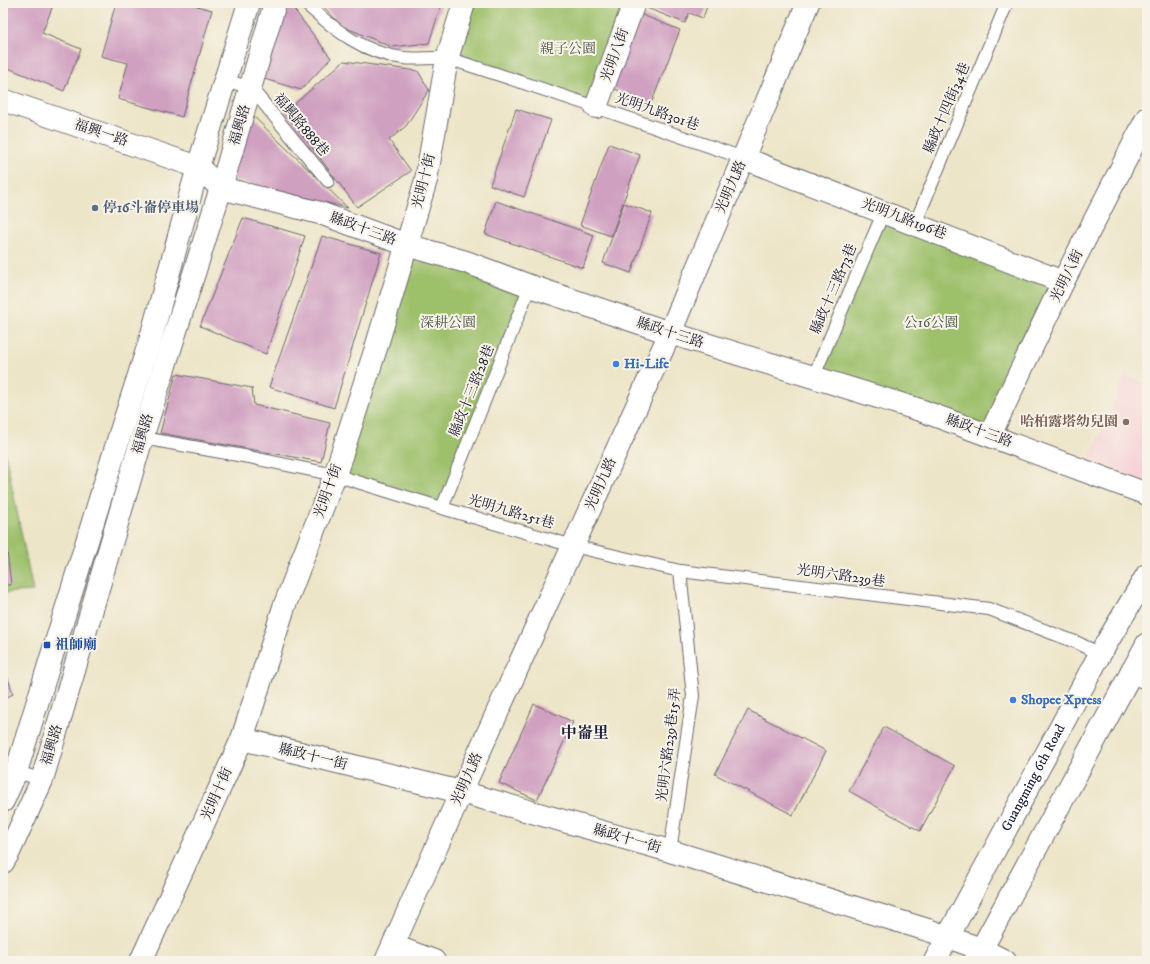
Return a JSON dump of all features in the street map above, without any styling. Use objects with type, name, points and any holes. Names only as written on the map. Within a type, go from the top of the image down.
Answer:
[{"type":"street","name":"福興路","points":[[3,801],[10,769],[150,341],[198,166],[249,3]]},
{"type":"street","name":"福興路","points":[[5,854],[42,780],[142,438],[221,188],[275,3]]},
{"type":"street","name":"光明十街","points":[[141,961],[242,739],[284,607],[335,474],[376,348],[426,180],[447,59],[464,3]]},
{"type":"street","name":"光明八街","points":[[596,107],[634,3]]},
{"type":"street","name":"光明九路","points":[[390,953],[461,792],[670,333],[808,3]]},
{"type":"street","name":"福興一路","points":[[3,100],[198,166]]},
{"type":"street","name":"光明八街","points":[[990,435],[1064,282],[1147,118]]},
{"type":"street","name":"光明九路196巷","points":[[743,158],[884,211],[1064,282]]},
{"type":"street","name":"縣政十三路","points":[[198,166],[221,188],[320,213],[407,245],[466,262],[530,286],[670,333],[920,410],[1147,494]]},
{"type":"street","name":"Guangming 6th Road","points":[[935,961],[1100,654],[1147,575]]},
{"type":"street","points":[[978,955],[1139,675],[1147,644]]},
{"type":"street","name":"縣政十一街","points":[[242,739],[461,792],[670,851],[931,931],[978,955],[1005,961]]},
{"type":"street","points":[[390,953],[434,961]]},
{"type":"lane","name":"光明九路301巷","points":[[305,3],[341,33],[377,52],[404,58],[447,59],[596,107],[743,158]]},
{"type":"lane","name":"縣政十四街34巷","points":[[915,224],[1007,3]]},
{"type":"lane","points":[[225,80],[251,88]]},
{"type":"lane","name":"福興路888巷","points":[[251,88],[328,181]]},
{"type":"lane","name":"縣政十三路73巷","points":[[813,378],[884,211]]},
{"type":"lane","name":"縣政十三路28巷","points":[[442,508],[530,286]]},
{"type":"lane","name":"光明九路251巷","points":[[120,434],[335,474],[442,508],[573,546]]},
{"type":"lane","name":"光明六路239巷","points":[[573,546],[680,571],[989,609],[1078,643],[1100,654]]},
{"type":"lane","name":"光明六路239巷15弄","points":[[670,851],[692,696],[680,571]]},
{"type":"lane","points":[[10,769],[42,780]]},
{"type":"shaded area","name":"哈柏露塔幼兒園","points":[[1126,374],[1147,386],[1147,482],[1089,459]]},
{"type":"green space","name":"親子公園","points":[[464,3],[634,3],[596,107],[447,59]]},
{"type":"green space","name":"公16公園","points":[[884,211],[1063,282],[990,435],[813,378]]},
{"type":"green space","name":"深耕公園","points":[[407,245],[530,286],[442,508],[335,475]]},
{"type":"green space","points":[[3,449],[6,457],[33,591],[3,593]]},
{"type":"building","points":[[3,3],[54,3],[42,33],[81,49],[64,91],[3,66]]},
{"type":"building","points":[[116,3],[186,3],[212,10],[182,117],[118,99],[128,63],[101,56]]},
{"type":"building","points":[[285,3],[289,3],[331,58],[301,90],[261,78]]},
{"type":"building","points":[[320,3],[442,3],[429,43],[392,47],[342,26]]},
{"type":"building","points":[[634,3],[708,3],[703,18],[689,13],[685,23]]},
{"type":"building","points":[[632,11],[680,30],[651,104],[603,84]]},
{"type":"building","points":[[344,61],[418,71],[429,90],[406,126],[389,140],[411,171],[357,207],[285,112]]},
{"type":"building","points":[[516,109],[551,120],[524,197],[490,185]]},
{"type":"building","points":[[251,114],[348,208],[231,179]]},
{"type":"building","points":[[609,144],[640,155],[611,236],[580,225]]},
{"type":"building","points":[[496,201],[594,235],[583,268],[485,234]]},
{"type":"building","points":[[624,203],[652,213],[631,273],[603,263]]},
{"type":"building","points":[[243,218],[305,236],[266,354],[200,326]]},
{"type":"building","points":[[322,236],[381,253],[334,408],[269,387]]},
{"type":"building","points":[[176,374],[252,388],[254,405],[330,423],[321,462],[160,433]]},
{"type":"building","points":[[4,526],[11,585],[3,585]]},
{"type":"building","points":[[3,664],[13,694],[3,699]]},
{"type":"building","points":[[534,704],[573,722],[537,800],[499,783]]},
{"type":"building","points":[[748,710],[826,751],[793,815],[715,774]]},
{"type":"building","points":[[884,727],[955,766],[920,831],[849,791]]},
{"type":"place","name":"停16斗崙停車場","points":[[95,208]]},
{"type":"place","name":"Hi-Life","points":[[616,364]]},
{"type":"place","name":"哈柏露塔幼兒園","points":[[1126,422]]},
{"type":"place","name":"祖師廟","points":[[47,645]]},
{"type":"place","name":"Shopee Xpress","points":[[1013,700]]},
{"type":"district","name":"中崙里","points":[[585,733]]}]
